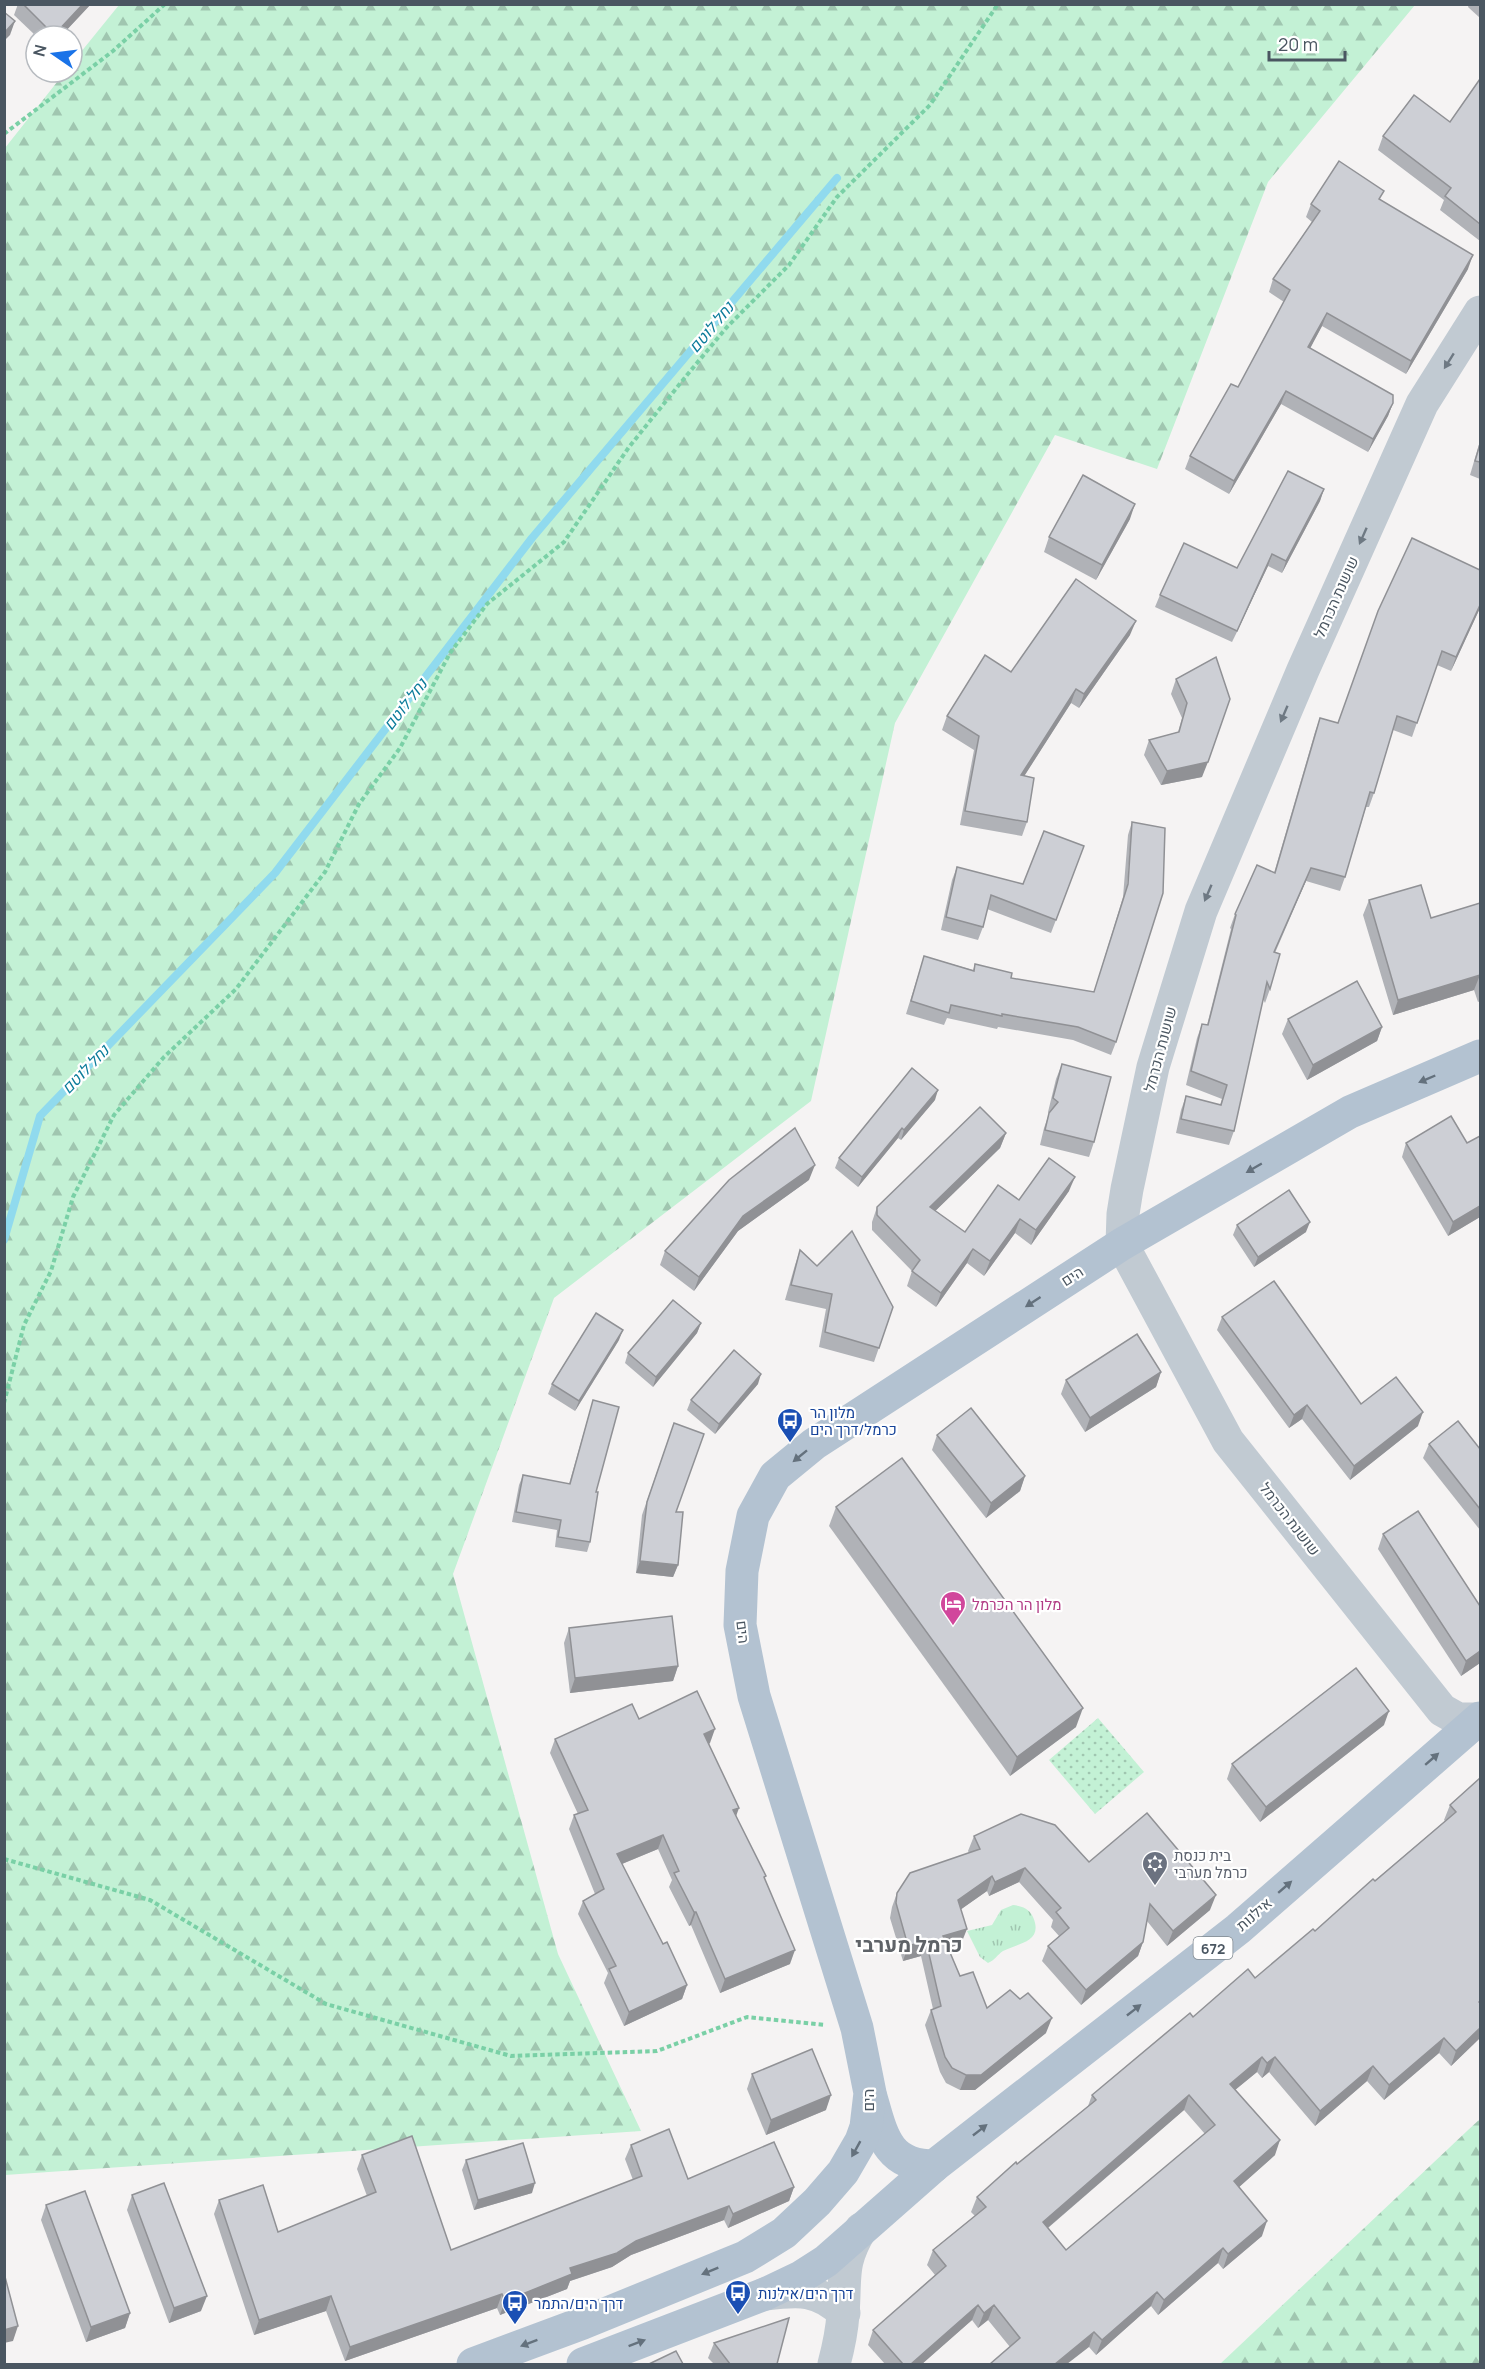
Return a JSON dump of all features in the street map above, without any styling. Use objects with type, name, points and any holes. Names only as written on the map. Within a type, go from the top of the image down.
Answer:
[{"type":"main road","name":"הים","points":[[473,2364],[745,2257],[784,2233],[817,2202],[843,2172],[861,2141],[866,2127],[870,2093],[857,2028],[754,1696],[740,1625],[742,1571],[753,1516],[775,1476],[814,1444],[1122,1244],[1350,1112],[1480,1056]]},
{"type":"main road","name":"אילנות","points":[[934,2166],[1238,1929],[1480,1718]]},
{"type":"main road","points":[[870,2093],[881,2131],[890,2149],[900,2158],[910,2162],[934,2166]]},
{"type":"main road","name":"672","points":[[583,2364],[765,2294],[801,2277],[826,2260],[934,2166]]},
{"type":"street","name":"שושנת הכרמל","points":[[1480,312],[1422,404],[1303,670],[1201,911],[1153,1066],[1127,1190],[1122,1244],[1228,1441],[1442,1710],[1458,1719],[1480,1718]]},
{"type":"street","points":[[834,2364],[843,2313],[843,2283],[847,2257],[861,2229]]},
{"type":"street","points":[[765,2294],[803,2291],[821,2295],[843,2313]]},
{"type":"path","points":[[4,134],[113,51],[165,4]]},
{"type":"path","points":[[4,1403],[24,1326],[51,1271],[73,1197],[114,1115],[164,1057],[237,988],[325,872],[359,804],[400,748],[450,653],[487,604],[564,542],[629,447],[694,367],[728,327],[789,265],[837,197],[930,105],[998,4]]},
{"type":"path","points":[[4,1859],[150,1900],[326,2004],[511,2056],[657,2051],[747,2017],[857,2028]]},
{"type":"green space","points":[[119,5],[1415,5],[1268,182],[1157,469],[1055,435],[895,723],[811,1101],[554,1298],[453,1574],[558,1954],[641,2131],[5,2175],[5,148],[56,84],[84,84],[84,48]]},
{"type":"green space","points":[[1098,1718],[1144,1772],[1095,1814],[1049,1760]]},
{"type":"green space","points":[[1013,1905],[1029,1911],[1033,1917],[1035,1932],[1028,1940],[1003,1951],[988,1963],[980,1957],[967,1931],[992,1925],[1001,1910]]},
{"type":"green space","points":[[1480,2119],[1480,2364],[1220,2364],[1467,2131]]},
{"type":"building","points":[[23,4],[83,4],[64,24],[43,24]]},
{"type":"building","points":[[4,12],[15,21],[4,33]]},
{"type":"building","points":[[1480,79],[1480,224],[1445,196],[1451,188],[1383,136],[1414,95],[1450,122]]},
{"type":"building","points":[[1339,161],[1384,191],[1379,199],[1473,255],[1411,361],[1327,313],[1308,347],[1393,395],[1393,403],[1373,439],[1286,391],[1234,481],[1190,456],[1231,384],[1238,387],[1290,290],[1273,279],[1320,211],[1311,204]]},
{"type":"building","points":[[1480,444],[1480,462],[1475,461]]},
{"type":"building","points":[[1288,471],[1324,489],[1286,561],[1272,554],[1237,631],[1160,595],[1184,543],[1237,568]]},
{"type":"building","points":[[1083,475],[1135,504],[1102,565],[1049,537]]},
{"type":"building","points":[[1412,538],[1480,570],[1480,605],[1456,657],[1442,651],[1417,723],[1397,716],[1374,793],[1370,792],[1345,877],[1311,868],[1274,952],[1280,954],[1270,989],[1267,982],[1234,1131],[1181,1119],[1186,1096],[1221,1105],[1227,1085],[1191,1071],[1202,1024],[1208,1025],[1235,914],[1257,865],[1275,873],[1320,718],[1338,723],[1378,611]]},
{"type":"building","points":[[1076,579],[1136,621],[1084,694],[1076,689],[1021,775],[1034,778],[1027,822],[965,811],[979,736],[947,716],[985,655],[1011,672]]},
{"type":"building","points":[[1216,657],[1230,699],[1208,762],[1167,771],[1149,740],[1179,732],[1187,703],[1176,679]]},
{"type":"building","points":[[1132,822],[1165,828],[1163,893],[1116,1042],[1078,1027],[1002,1014],[1002,1016],[951,1005],[949,1013],[911,1001],[924,956],[974,971],[975,964],[1012,973],[1011,978],[1094,992],[1128,884]]},
{"type":"building","points":[[1044,831],[1084,846],[1056,920],[991,895],[983,927],[946,917],[957,867],[1023,884]]},
{"type":"building","points":[[1421,885],[1431,918],[1480,903],[1480,975],[1398,1000],[1369,900]]},
{"type":"building","points":[[1357,981],[1382,1027],[1313,1065],[1288,1019]]},
{"type":"building","points":[[1062,1064],[1111,1077],[1094,1142],[1045,1130],[1049,1113],[1058,1102],[1053,1098]]},
{"type":"building","points":[[912,1068],[938,1090],[904,1130],[902,1128],[862,1177],[839,1158]]},
{"type":"building","points":[[980,1107],[1006,1133],[930,1207],[965,1232],[998,1185],[1019,1200],[1049,1158],[1075,1177],[1036,1230],[1020,1219],[990,1261],[973,1249],[941,1293],[912,1271],[920,1260],[877,1215],[877,1207]]},
{"type":"building","points":[[1451,1116],[1467,1143],[1480,1136],[1480,1206],[1453,1222],[1406,1143]]},
{"type":"building","points":[[795,1128],[815,1165],[743,1216],[699,1277],[665,1251],[729,1180]]},
{"type":"building","points":[[1289,1190],[1310,1222],[1258,1257],[1237,1225]]},
{"type":"building","points":[[852,1231],[893,1307],[879,1348],[825,1332],[832,1294],[791,1285],[800,1250],[817,1266]]},
{"type":"building","points":[[1274,1281],[1361,1404],[1396,1377],[1423,1412],[1354,1466],[1307,1405],[1294,1415],[1222,1317]]},
{"type":"building","points":[[673,1300],[701,1323],[656,1377],[628,1353]]},
{"type":"building","points":[[596,1313],[623,1330],[579,1401],[552,1384]]},
{"type":"building","points":[[1137,1334],[1161,1372],[1090,1418],[1066,1380]]},
{"type":"building","points":[[734,1350],[761,1374],[719,1424],[691,1400]]},
{"type":"building","points":[[593,1400],[619,1407],[596,1492],[598,1492],[590,1542],[558,1537],[561,1520],[516,1512],[523,1475],[570,1484]]},
{"type":"building","points":[[971,1408],[1025,1476],[991,1503],[937,1435]]},
{"type":"building","points":[[1458,1421],[1480,1449],[1480,1509],[1429,1444]]},
{"type":"building","points":[[674,1423],[704,1434],[676,1512],[683,1512],[678,1565],[640,1561],[647,1502]]},
{"type":"building","name":"מלון הר הכרמל","points":[[902,1458],[1083,1708],[1017,1757],[836,1507]]},
{"type":"building","points":[[1418,1511],[1480,1606],[1480,1651],[1466,1661],[1383,1534]]},
{"type":"building","points":[[672,1616],[678,1666],[575,1678],[569,1628]]},
{"type":"building","points":[[1356,1668],[1389,1711],[1266,1807],[1232,1764]]},
{"type":"building","points":[[697,1691],[715,1729],[704,1734],[739,1808],[733,1810],[766,1876],[764,1877],[795,1950],[725,1979],[696,1912],[674,1873],[679,1871],[663,1835],[617,1854],[663,1944],[667,1942],[687,1985],[629,2012],[609,1969],[616,1966],[583,1901],[604,1889],[574,1815],[588,1810],[555,1739],[632,1704],[639,1719]]},
{"type":"building","points":[[1480,1778],[1480,2028],[1456,2051],[1444,2038],[1389,2085],[1373,2066],[1320,2111],[1275,2057],[1267,2063],[1262,2057],[1230,2084],[1280,2140],[1234,2181],[1267,2221],[1228,2254],[1223,2248],[1164,2300],[1157,2292],[1102,2340],[1094,2332],[1055,2364],[990,2364],[1020,2338],[994,2305],[984,2313],[978,2305],[911,2364],[903,2364],[873,2330],[946,2266],[933,2250],[986,2207],[977,2197],[1016,2162],[1017,2164],[1096,2100],[1092,2095],[1190,2013],[1193,2017],[1248,1969],[1255,1978],[1313,1929],[1315,1931],[1373,1879],[1375,1881],[1456,1812],[1450,1805]],"holes":[[[1189,2095],[1215,2125],[1066,2250],[1043,2222]]]},
{"type":"building","points":[[1147,1813],[1216,1895],[1173,1931],[1150,1904],[1143,1942],[1086,1990],[1048,1946],[1069,1928],[1056,1912],[1061,1908],[1025,1868],[995,1882],[992,1876],[958,1900],[967,1929],[943,1936],[960,1976],[973,1972],[987,2008],[1010,1990],[1020,1999],[1028,1993],[1052,2018],[981,2075],[966,2075],[952,2068],[945,2057],[931,2010],[941,2006],[926,1941],[908,1946],[896,1903],[897,1893],[910,1873],[980,1849],[974,1836],[1021,1814],[1055,1825],[1089,1862]]},
{"type":"building","points":[[812,2049],[831,2095],[771,2120],[752,2074]]},
{"type":"building","points":[[669,2129],[688,2179],[774,2142],[794,2187],[733,2214],[729,2206],[636,2241],[617,2253],[570,2268],[572,2274],[505,2301],[502,2294],[350,2347],[331,2296],[259,2320],[219,2200],[263,2185],[278,2232],[376,2192],[362,2155],[412,2136],[451,2250],[642,2176],[631,2145]]},
{"type":"building","points":[[523,2143],[535,2183],[478,2200],[466,2160]]},
{"type":"building","points":[[164,2183],[207,2296],[174,2308],[132,2195]]},
{"type":"building","points":[[85,2191],[130,2313],[91,2327],[46,2205]]},
{"type":"building","points":[[4,2273],[18,2326],[4,2330]]},
{"type":"building","points":[[789,2318],[777,2364],[730,2364],[714,2343]]},
{"type":"building","points":[[676,2351],[683,2364],[649,2364]]},
{"type":"waterway","name":"נחל לוטם","points":[[4,1240],[40,1116],[275,873],[532,538],[837,178]]},
{"type":"place","name":"מלון הר כרמל/דרך הים","points":[[790,1444]]},
{"type":"place","name":"מלון הר הכרמל","points":[[953,1627]]},
{"type":"place","name":"בית כנסת כרמל מערבי","points":[[1155,1887]]},
{"type":"place","name":"דרך הים/אילנות","points":[[738,2316]]},
{"type":"place","name":"דרך הים/התמר","points":[[515,2326]]},
{"type":"district","name":"כרמל מערבי","points":[[909,1944]]}]
